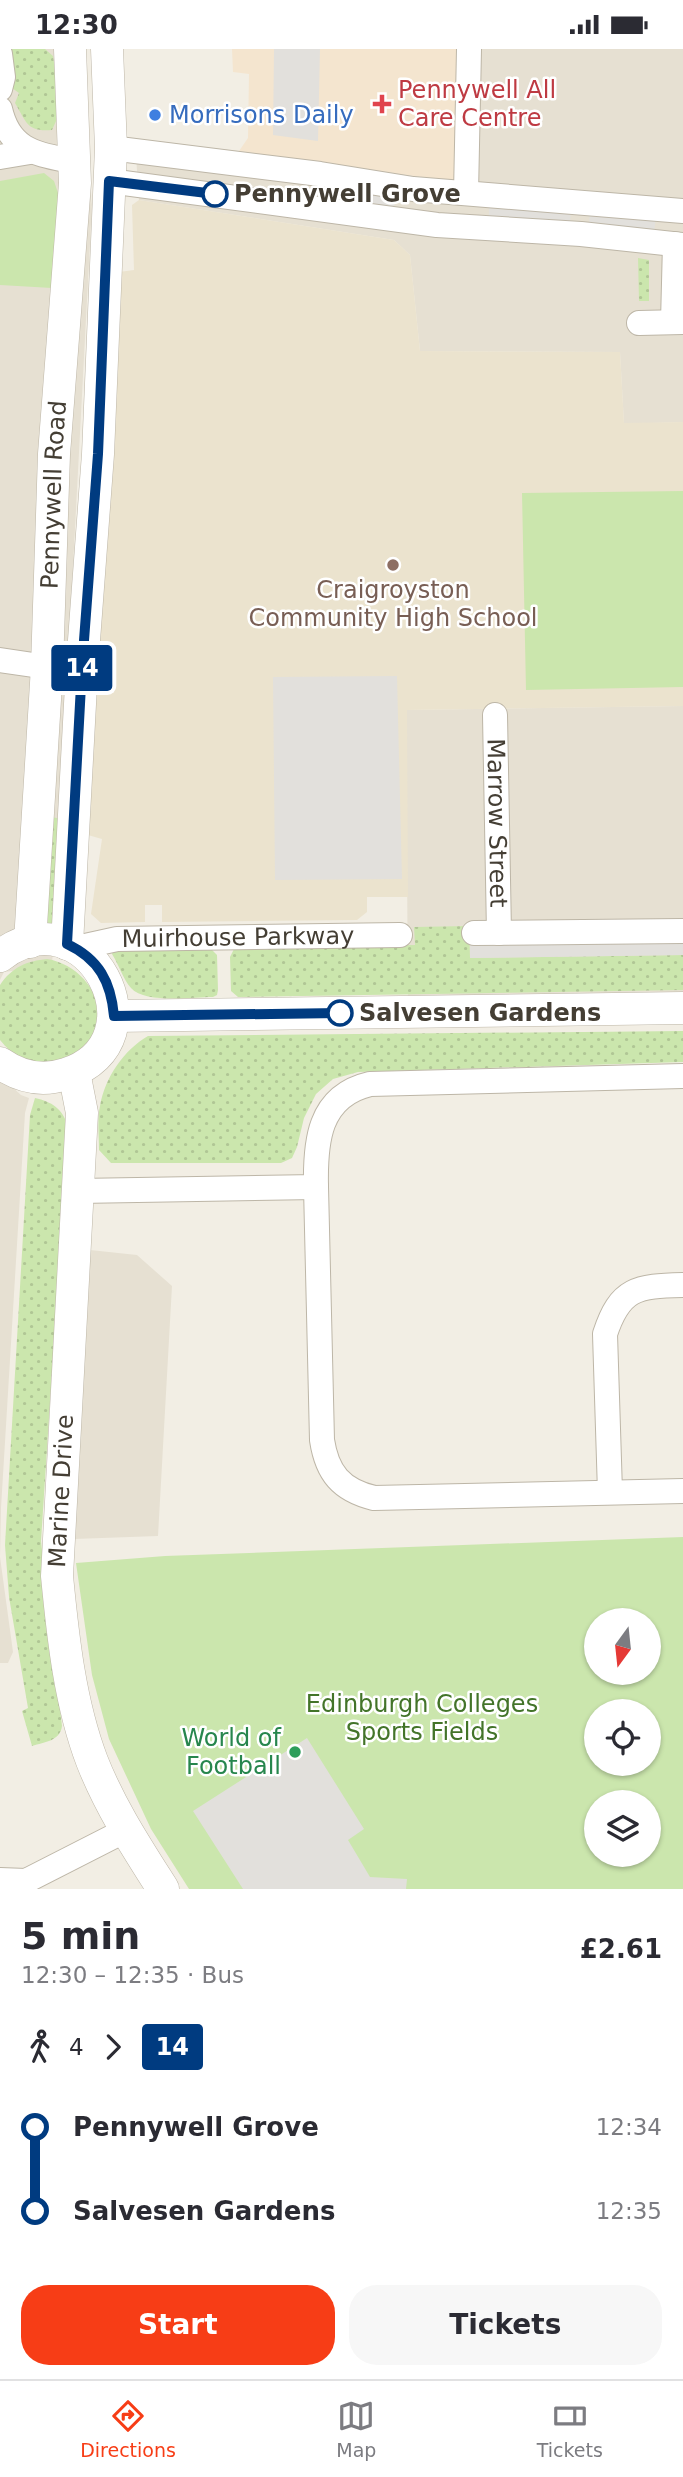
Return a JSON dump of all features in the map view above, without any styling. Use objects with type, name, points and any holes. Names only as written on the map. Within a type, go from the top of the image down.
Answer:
[{"type":"street","name":"Pennywell Road","points":[[30,941],[47,667],[54,454],[76,162],[70,49]]},
{"type":"street","name":"Pennywell Road","points":[[72,946],[82,667],[98,454],[111,148],[107,49]]},
{"type":"street","points":[[466,193],[469,49]]},
{"type":"street","points":[[0,54],[3,77],[0,89]]},
{"type":"street","points":[[0,109],[14,139],[30,152]]},
{"type":"street","points":[[76,162],[92,152],[111,148],[320,174],[413,189],[683,212]]},
{"type":"street","points":[[0,156],[30,152],[76,162],[94,176],[109,181],[437,225],[581,234],[679,244],[678,322],[639,323]]},
{"type":"street","points":[[0,660],[47,667]]},
{"type":"street","name":"Marrow Street","points":[[495,715],[486,933],[683,930]]},
{"type":"street","name":"Muirhouse Parkway","points":[[72,946],[117,939],[400,935]]},
{"type":"street","points":[[0,956],[30,941],[57,941],[72,946],[95,963],[108,983],[114,1016],[104,1044],[96,1055],[74,1072],[57,1077],[33,1078],[21,1075],[0,1063]]},
{"type":"street","points":[[114,1016],[683,1008]]},
{"type":"street","name":"Marine Drive","points":[[74,1072],[82,1113],[57,1576],[64,1645],[92,1761],[116,1814],[163,1889]]},
{"type":"street","points":[[683,1076],[384,1083],[357,1087],[330,1110],[319,1131],[315,1160],[322,1440],[325,1459],[343,1486],[374,1498],[683,1491]]},
{"type":"street","points":[[78,1191],[316,1187]]},
{"type":"street","points":[[610,1492],[605,1334],[611,1315],[619,1301],[632,1293],[653,1286],[683,1285]]},
{"type":"street","points":[[0,1880],[26,1881],[127,1830]]},
{"type":"shaded area","points":[[0,49],[70,49],[92,205],[52,966],[4,972],[0,980]]},
{"type":"shaded area","points":[[232,49],[474,49],[471,184],[239,151],[248,138],[249,74],[233,72]]},
{"type":"shaded area","points":[[274,49],[320,49],[318,141],[273,135]]},
{"type":"shaded area","points":[[473,49],[683,49],[683,422],[624,424],[620,352],[420,351],[410,255],[394,240],[139,200],[135,141],[239,151],[471,184]]},
{"type":"shaded area","points":[[319,182],[396,195],[393,212],[316,201]]},
{"type":"shaded area","name":"Craigroyston Community High School","points":[[139,200],[394,240],[410,255],[420,351],[620,352],[624,423],[683,422],[683,706],[407,710],[408,897],[367,897],[367,912],[357,920],[162,922],[162,905],[145,905],[145,922],[101,923],[91,914],[102,839],[88,835],[119,272],[134,270],[132,205]]},
{"type":"shaded area","points":[[489,202],[571,207],[570,224],[489,220]]},
{"type":"shaded area","points":[[590,208],[656,216],[654,233],[589,225]]},
{"type":"shaded area","points":[[397,676],[402,879],[275,880],[273,677]]},
{"type":"shaded area","points":[[683,706],[683,1008],[408,1012],[406,710]]},
{"type":"shaded area","points":[[683,938],[683,955],[470,958],[470,940]]},
{"type":"shaded area","points":[[0,1076],[21,1095],[29,1098],[25,1113],[0,1557]]},
{"type":"shaded area","points":[[90,1250],[137,1255],[172,1286],[158,1536],[74,1539]]},
{"type":"shaded area","points":[[0,1557],[13,1652],[8,1663],[0,1663]]},
{"type":"shaded area","points":[[307,1738],[364,1829],[348,1840],[370,1877],[407,1879],[406,1889],[243,1889],[193,1811]]},
{"type":"green space","points":[[7,49],[45,49],[53,56],[61,110],[52,130],[32,128],[15,103],[19,93],[12,88]]},
{"type":"green space","points":[[44,173],[54,181],[58,193],[52,288],[0,285],[0,181]]},
{"type":"green space","points":[[638,258],[649,260],[649,301],[639,301]]},
{"type":"green space","points":[[683,491],[683,687],[526,690],[522,493]]},
{"type":"green space","points":[[51,817],[63,819],[57,924],[45,928]]},
{"type":"green space","points":[[469,926],[470,958],[683,955],[683,990],[238,997],[231,991],[230,957],[234,949],[241,947],[415,945],[414,927]]},
{"type":"green space","points":[[209,947],[217,955],[218,990],[213,997],[158,998],[138,993],[128,984],[112,954],[114,948]]},
{"type":"green space","points":[[47,959],[63,964],[87,983],[95,996],[98,1010],[97,1024],[91,1038],[79,1050],[60,1062],[26,1059],[9,1050],[0,1040],[0,985],[20,966]]},
{"type":"green space","points":[[683,1031],[683,1062],[358,1072],[333,1079],[316,1094],[304,1118],[292,1158],[281,1163],[111,1163],[99,1150],[99,1111],[106,1085],[117,1065],[131,1049],[148,1036]]},
{"type":"green space","points":[[35,1098],[56,1107],[68,1126],[41,1541],[62,1726],[55,1738],[32,1746],[22,1711],[28,1708],[9,1597],[5,1545],[30,1115]]},
{"type":"green space","name":"Edinburgh Colleges Sports Fields","points":[[683,1537],[683,1889],[189,1889],[151,1829],[109,1739],[92,1675],[76,1563],[165,1556]]},
{"type":"bus line","name":"14","points":[[215,194],[109,181],[98,454],[82,667],[67,944],[86,955],[102,972],[108,983],[114,1016],[340,1013]]},
{"type":"place","name":"Pennywell All Care Centre","points":[[382,104]]},
{"type":"place","name":"Morrisons Daily","points":[[155,115]]},
{"type":"place","name":"Pennywell Grove","points":[[215,194]]},
{"type":"place","name":"Craigroyston Community High School","points":[[393,565]]},
{"type":"place","name":"Salvesen Gardens","points":[[340,1013]]},
{"type":"place","name":"World of Football","points":[[295,1752]]}]
